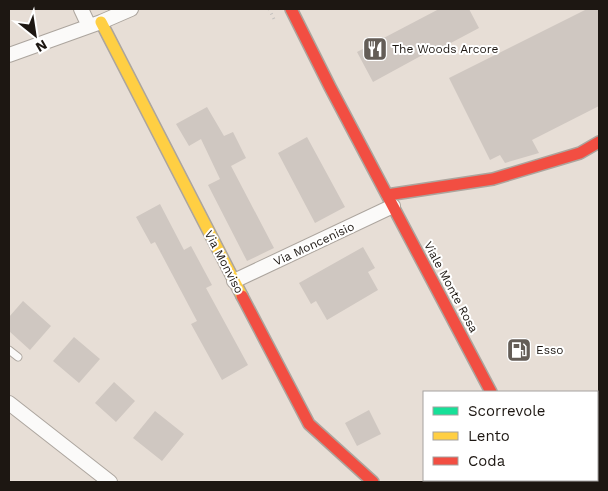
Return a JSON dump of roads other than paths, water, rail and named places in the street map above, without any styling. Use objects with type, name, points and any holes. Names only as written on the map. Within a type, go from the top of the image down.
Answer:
[{"type":"street","name":"Via Monviso","points":[[81,9],[95,24],[309,424],[373,482]]},
{"type":"street","points":[[9,55],[131,9]]},
{"type":"street","name":"Viale Monte Rosa","points":[[291,9],[490,391]]},
{"type":"street","points":[[390,201],[493,179],[580,153],[599,142]]},
{"type":"street","name":"Via Moncenisio","points":[[234,281],[390,201]]},
{"type":"street","points":[[9,403],[110,482]]},
{"type":"lane","points":[[9,350],[18,357]]},
{"type":"place","name":"The Woods Arcore","points":[[375,49]]},
{"type":"place","name":"Esso","points":[[519,350]]}]
